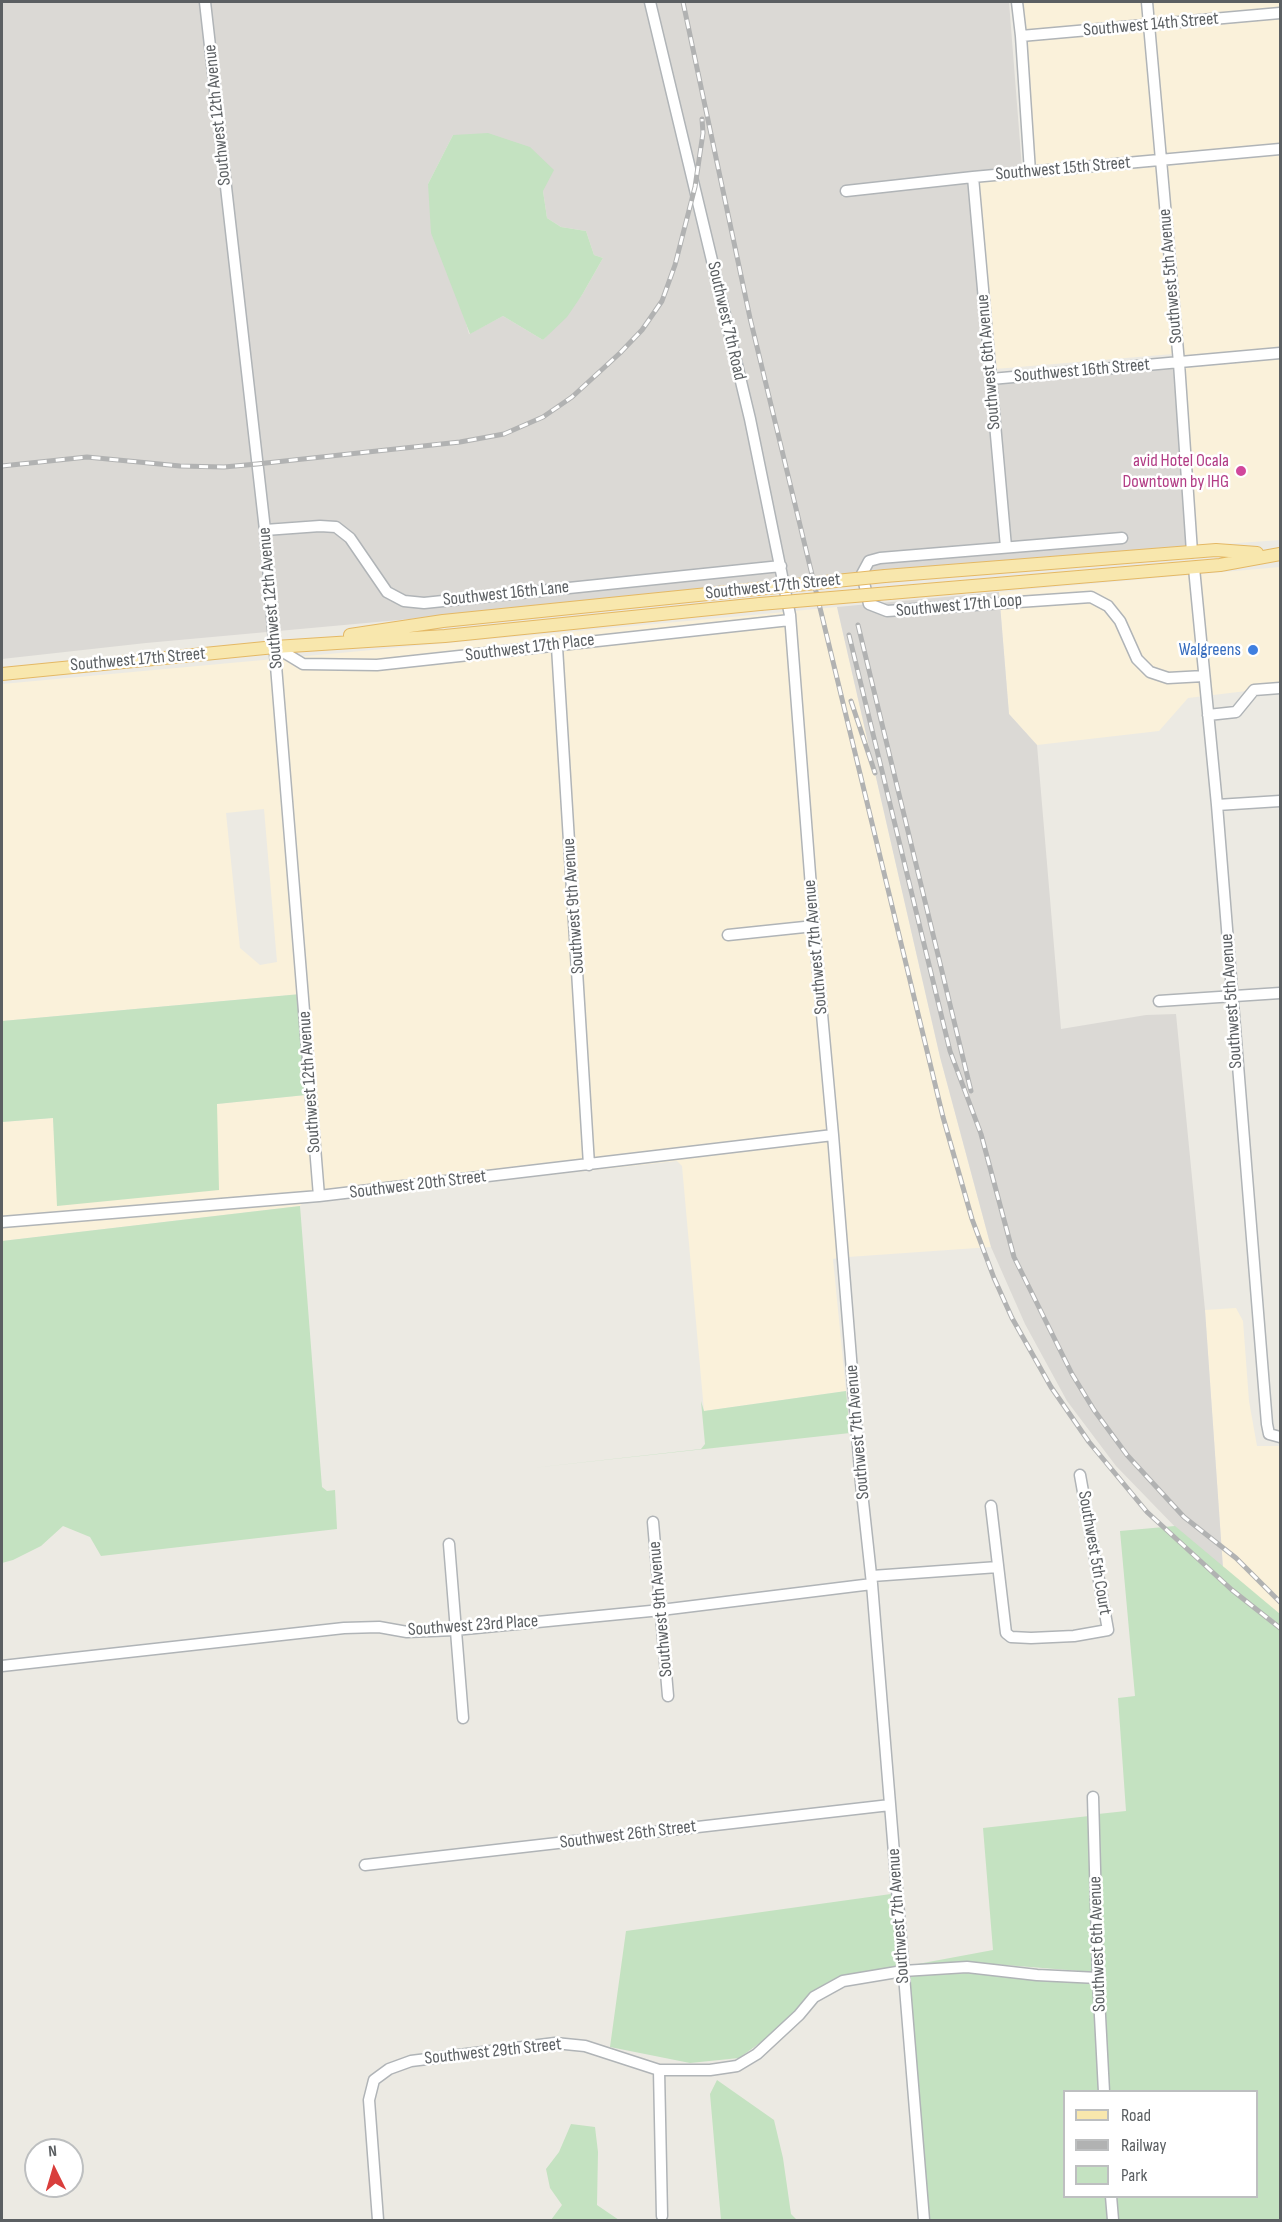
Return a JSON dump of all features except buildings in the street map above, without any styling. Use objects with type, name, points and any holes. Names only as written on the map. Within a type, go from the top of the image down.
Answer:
[{"type":"main road","name":"Southwest 17th Street","points":[[275,647],[443,621],[885,576],[1216,550],[1277,554]]},
{"type":"main road","name":"Southwest 17th Street","points":[[2,674],[275,647],[445,636],[890,592],[1194,568],[1277,554]]},
{"type":"street","name":"Southwest 12th Avenue","points":[[206,2],[265,530],[319,1196]]},
{"type":"street","name":"Southwest 7th Road","points":[[650,2],[750,419],[781,566],[790,620],[791,643]]},
{"type":"street","points":[[1017,2],[1030,172]]},
{"type":"street","name":"Southwest 5th Avenue","points":[[1147,2],[1179,363],[1192,552]]},
{"type":"street","name":"Southwest 14th Street","points":[[1021,36],[1281,13]]},
{"type":"street","name":"Southwest 15th Street","points":[[846,191],[1281,149]]},
{"type":"street","name":"Southwest 6th Avenue","points":[[973,177],[1006,547]]},
{"type":"street","name":"Southwest 16th Street","points":[[991,379],[1281,353]]},
{"type":"street","name":"Southwest 16th Lane","points":[[265,530],[336,527],[350,538],[387,592],[404,601],[424,603],[781,566]]},
{"type":"street","name":"Southwest 17th Loop","points":[[1122,538],[880,558],[868,561],[862,574],[869,604],[887,612],[1091,597],[1108,606],[1120,621],[1137,659],[1150,672],[1168,678],[1204,676]]},
{"type":"street","name":"Southwest 5th Avenue","points":[[1194,568],[1217,806],[1248,1215],[1275,1436]]},
{"type":"street","name":"Southwest 17th Place","points":[[275,647],[303,664],[376,665],[790,620]]},
{"type":"street","name":"Southwest 7th Avenue","points":[[791,643],[861,1483],[872,1580],[924,2220]]},
{"type":"street","name":"Southwest 9th Avenue","points":[[557,647],[589,1165]]},
{"type":"street","points":[[1208,715],[1236,711],[1254,690],[1281,688]]},
{"type":"street","points":[[1217,806],[1281,801]]},
{"type":"street","points":[[728,935],[813,926]]},
{"type":"street","points":[[1159,1001],[1281,993]]},
{"type":"street","name":"Southwest 20th Street","points":[[2,1222],[319,1196],[833,1135]]},
{"type":"street","name":"Southwest 5th Court","points":[[998,1567],[1006,1633],[1011,1637],[1074,1636],[1108,1630],[1080,1475]]},
{"type":"street","points":[[991,1506],[998,1567]]},
{"type":"street","name":"Southwest 9th Avenue","points":[[653,1522],[668,1696]]},
{"type":"street","points":[[449,1544],[463,1718]]},
{"type":"street","name":"Southwest 23rd Place","points":[[2,1666],[344,1628],[379,1627],[407,1632],[455,1630],[661,1610],[872,1580],[998,1567]]},
{"type":"street","name":"Southwest 6th Avenue","points":[[1093,1797],[1104,2090]]},
{"type":"street","name":"Southwest 26th Street","points":[[365,1865],[890,1805]]},
{"type":"street","name":"Southwest 29th Street","points":[[378,2220],[369,2100],[374,2080],[389,2069],[411,2061],[555,2043],[585,2046],[659,2070],[710,2070],[737,2066],[757,2054],[799,2015],[814,1997],[843,1982],[903,1971],[967,1967],[1037,1975],[1098,1978]]},
{"type":"street","points":[[659,2070],[662,2216]]},
{"type":"street","points":[[1111,2198],[1113,2220]]},
{"type":"shaded area","points":[[2,2],[645,2],[745,420],[775,561],[424,598],[406,596],[390,587],[354,534],[336,522],[319,520],[260,524],[261,535],[320,531],[335,533],[347,542],[385,596],[404,606],[424,608],[777,572],[779,581],[2,659]],"holes":[[[453,135],[543,191],[547,218],[561,227],[586,231],[594,255],[603,258],[582,295],[543,340],[503,316],[469,334],[428,184]]]},
{"type":"shaded area","points":[[655,2],[1009,2],[1022,168],[841,186],[842,197],[969,183],[983,370],[996,384],[1175,368],[1187,547],[788,580],[754,417]]},
{"type":"shaded area","points":[[1022,2],[1142,2],[1144,21],[1025,31]]},
{"type":"shaded area","points":[[1152,2],[1280,2],[1280,8],[1154,20]]},
{"type":"shaded area","points":[[1280,19],[1280,144],[1166,155],[1155,31]]},
{"type":"shaded area","points":[[1145,31],[1156,156],[1034,167],[1026,41]]},
{"type":"shaded area","points":[[1280,155],[1280,348],[1183,357],[1166,166]]},
{"type":"shaded area","points":[[1157,167],[1173,354],[995,369],[978,182]]},
{"type":"shaded area","points":[[1280,359],[1280,540],[1196,546],[1184,368]]},
{"type":"shaded area","points":[[1280,567],[1280,687],[1188,698],[1159,731],[1037,745],[1009,714],[999,592]]},
{"type":"shaded area","points":[[999,592],[1009,714],[1037,745],[1061,1029],[1146,1015],[1176,1014],[1205,1310],[1223,1568],[1181,1533],[1116,1466],[1067,1401],[1025,1324],[991,1247],[940,1057],[837,607]]},
{"type":"shaded area","points":[[837,607],[940,1057],[991,1247],[848,1257],[818,925],[794,611]]},
{"type":"shaded area","points":[[785,612],[838,1258],[833,1259],[846,1391],[704,1411],[682,1166],[677,1161],[303,1202],[300,1206],[2,1241],[2,1122],[53,1118],[58,1206],[217,1104],[306,1095],[301,994],[2,1021],[2,684]],"holes":[[[264,809],[277,962],[260,965],[240,948],[226,813]]]},
{"type":"shaded area","points":[[1236,1308],[1243,1321],[1249,1401],[1257,1446],[1280,1446],[1280,1614],[1223,1568],[1205,1310]]},
{"type":"green space","points":[[488,133],[530,147],[554,170],[543,191],[547,218],[561,227],[586,231],[594,255],[603,258],[567,317],[543,340],[503,316],[470,334],[431,233],[428,184],[453,135]]},
{"type":"green space","points":[[301,994],[306,1095],[217,1104],[219,1190],[57,1206],[53,1118],[2,1122],[2,1021]]},
{"type":"green space","points":[[300,1206],[322,1487],[327,1491],[335,1490],[337,1529],[101,1556],[90,1537],[63,1526],[41,1546],[2,1563],[2,1241]]},
{"type":"green space","points":[[846,1391],[850,1433],[532,1468],[701,1449],[705,1444],[701,1401],[704,1411]]},
{"type":"green space","points":[[1175,1526],[1280,1614],[1280,2220],[1118,2220],[1116,2198],[1258,2198],[1258,2090],[1109,2090],[1098,1814],[1126,1811],[1118,1698],[1135,1696],[1120,1531]]},
{"type":"green space","points":[[1089,1816],[1093,1972],[967,1962],[907,1966],[993,1950],[983,1828]]},
{"type":"green space","points":[[891,1894],[898,1966],[830,1981],[810,1994],[778,2030],[739,2058],[690,2063],[610,2047],[626,1931]]},
{"type":"green space","points":[[967,1973],[1094,1983],[1100,2090],[1063,2090],[1063,2198],[1106,2198],[1109,2220],[929,2220],[908,1976]]},
{"type":"green space","points":[[717,2080],[774,2120],[783,2158],[791,2214],[797,2220],[721,2220],[710,2094]]},
{"type":"green space","points":[[571,2124],[595,2127],[598,2152],[597,2205],[619,2220],[551,2220],[562,2205],[550,2188],[546,2169],[559,2152]]},
{"type":"railway","points":[[683,2],[750,318],[943,1117],[972,1219],[1012,1318],[1051,1387],[1089,1442],[1147,1512],[1232,1590],[1280,1628]]},
{"type":"railway","points":[[2,466],[87,457],[180,466],[224,467],[460,442],[504,434],[543,417],[572,397],[620,353],[642,330],[662,301],[675,265],[695,187],[703,133],[702,119]]},
{"type":"railway","points":[[858,625],[971,1091]]},
{"type":"railway","points":[[849,635],[950,1051],[981,1134],[1014,1257],[1072,1374],[1094,1410],[1127,1455],[1184,1517],[1236,1558],[1280,1602]]},
{"type":"railway","points":[[851,701],[875,773]]},
{"type":"place","name":"avid Hotel Ocala Downtown by IHG","points":[[1241,471]]},
{"type":"place","name":"Walgreens","points":[[1253,650]]}]
